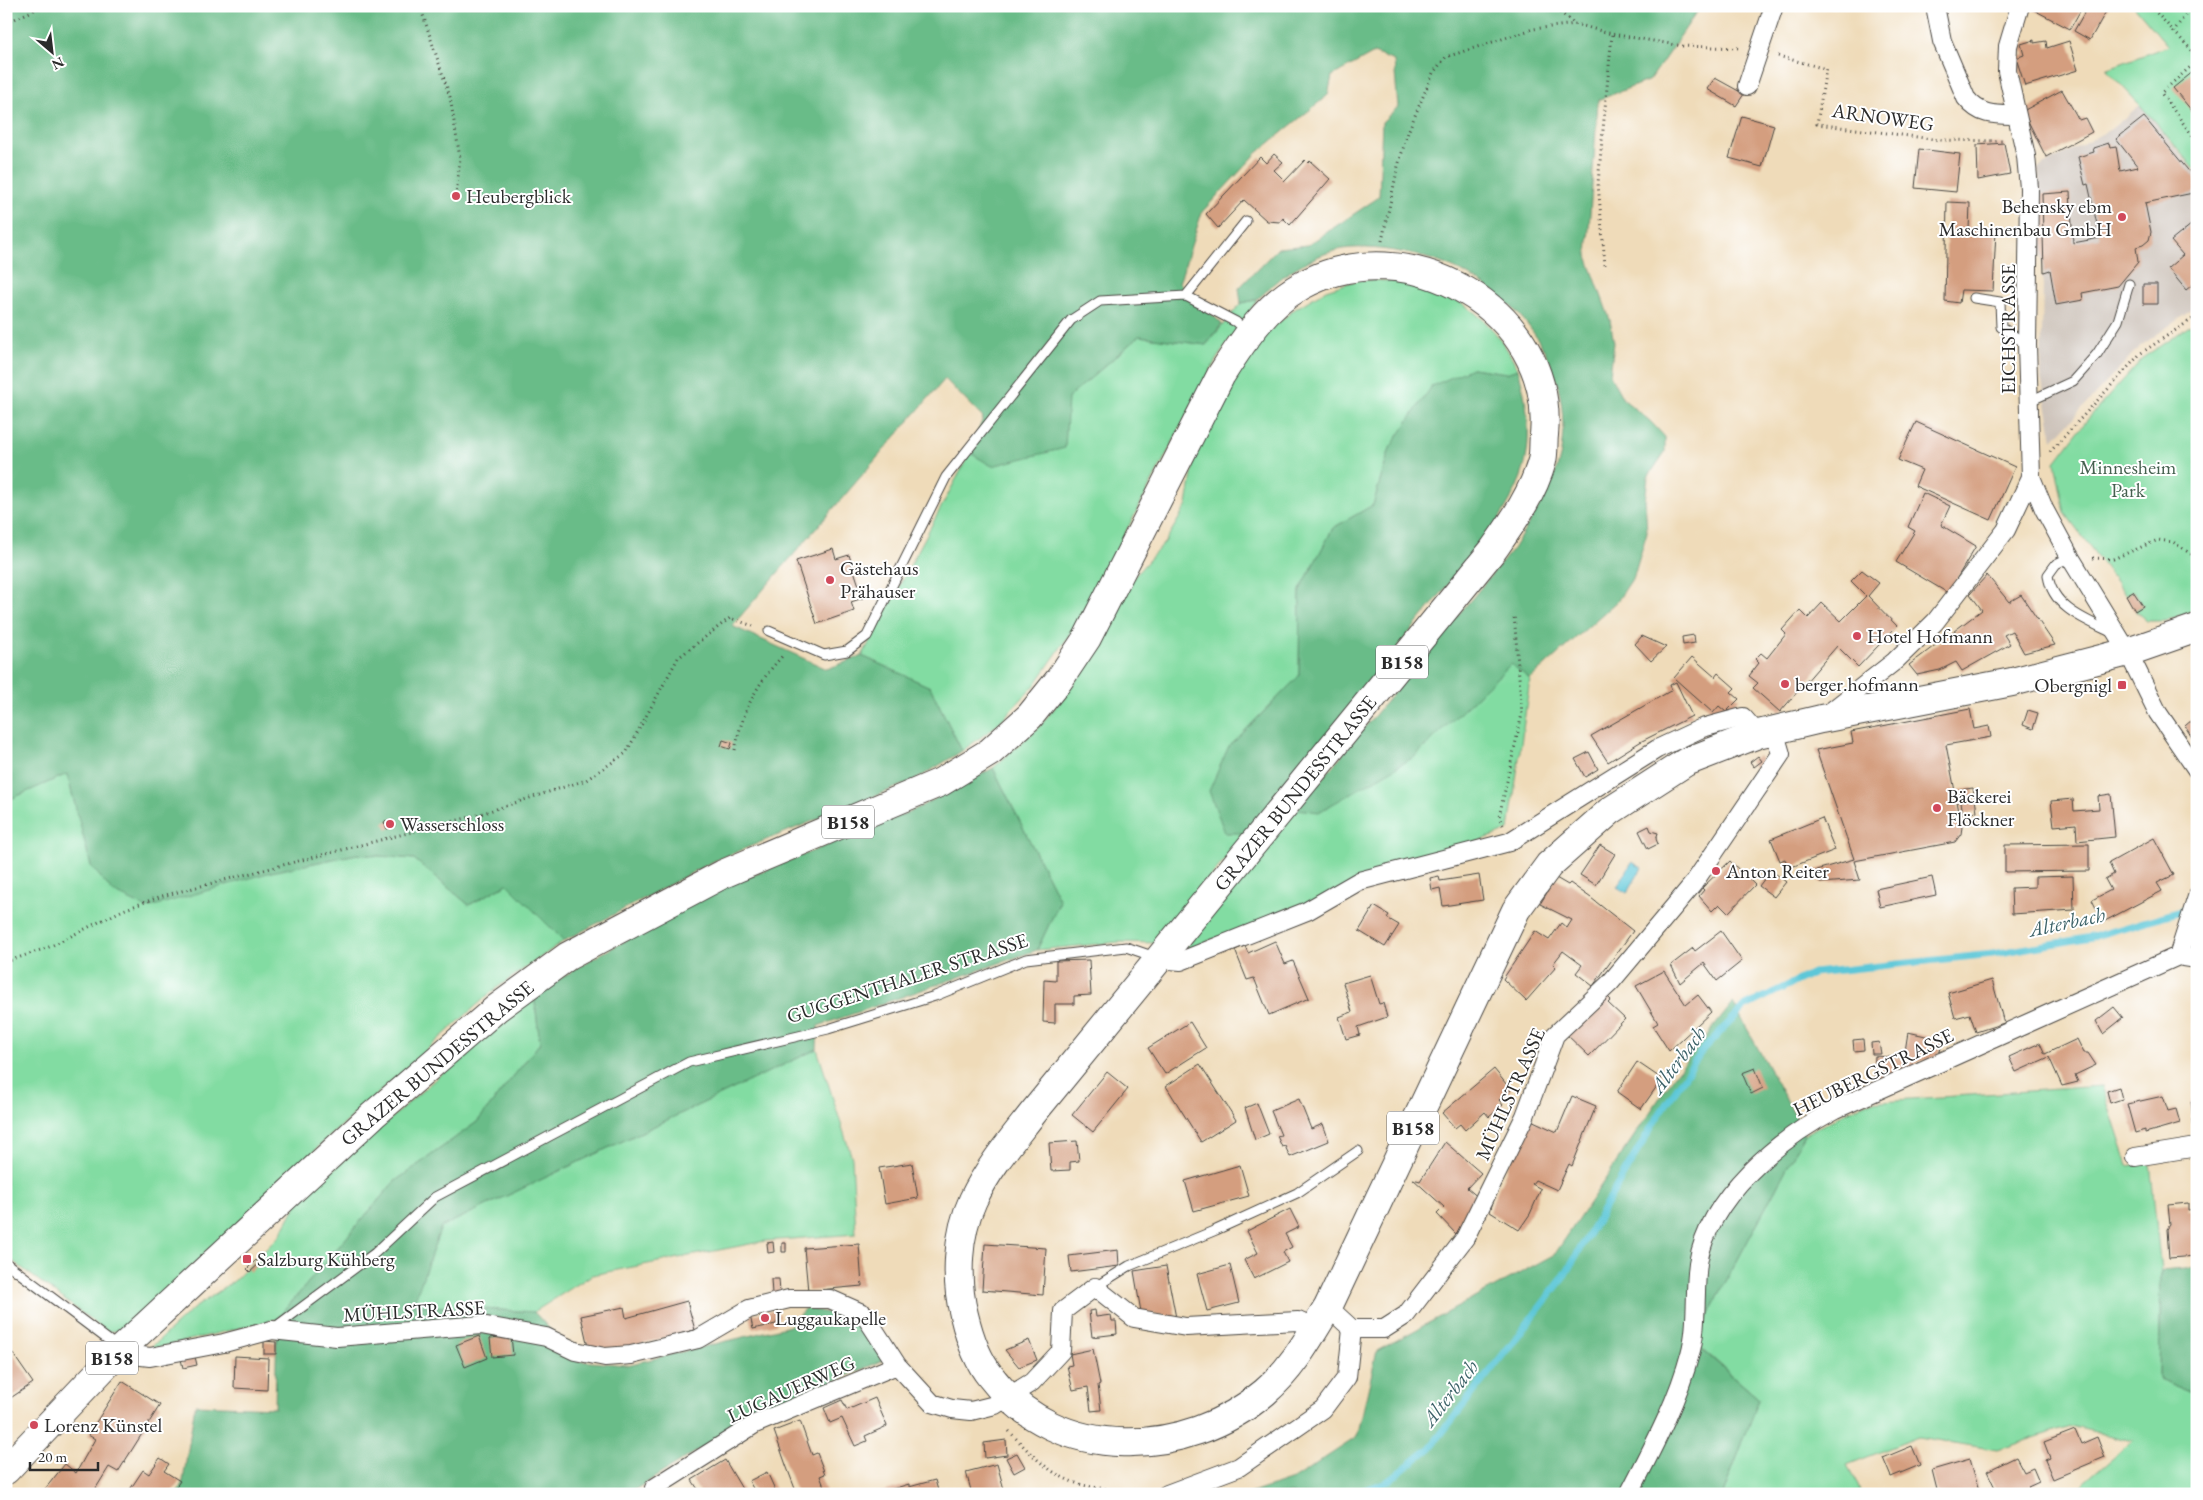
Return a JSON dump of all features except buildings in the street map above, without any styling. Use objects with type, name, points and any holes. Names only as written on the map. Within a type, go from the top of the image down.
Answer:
[{"type":"main road","name":"GRAZER BUNDESSTRASSE","points":[[6,1470],[121,1349],[380,1109],[497,1008],[568,956],[724,874],[941,782],[990,752],[1030,716],[1059,680],[1087,638],[1221,375],[1248,334],[1274,304],[1301,286],[1336,270],[1377,264],[1420,270],[1460,286],[1498,314],[1528,352],[1542,388],[1545,422],[1542,461],[1519,512],[1493,550],[1002,1153],[973,1200],[960,1245],[959,1295],[970,1337],[1002,1401],[1062,1431],[1106,1443],[1150,1443],[1197,1432],[1237,1411],[1264,1393],[1292,1366],[1321,1318],[1516,910],[1548,865],[1610,810],[1679,767],[1766,732],[1821,719],[2012,682],[2123,644]]},
{"type":"main road","name":"B158","points":[[2123,644],[2197,628]]},
{"type":"street","points":[[1747,86],[1758,48],[1774,6]]},
{"type":"street","points":[[1935,6],[1942,41],[1966,98],[1972,106],[1988,115],[2016,115]]},
{"type":"street","name":"EICHSTRASSE","points":[[2020,6],[2012,30],[2006,59],[2009,86],[2026,156],[2029,188],[2027,345],[2031,477],[2044,509],[2070,557],[2123,644]]},
{"type":"street","name":"EICHSTRASSE","points":[[1821,719],[1895,661],[1935,622],[2006,530],[2031,477]]},
{"type":"street","points":[[2123,644],[2158,713],[2197,770]]},
{"type":"street","name":"GUGGENTHALER STRASSE","points":[[1159,959],[1181,961],[1307,911],[1359,881],[1509,842],[1657,749],[1702,728],[1743,717],[1766,732]]},
{"type":"street","name":"MÜHLSTRASSE","points":[[1352,1329],[1384,1329],[1406,1315],[1465,1238],[1526,1116],[1555,1035],[1610,982],[1693,884],[1781,754],[1766,732]]},
{"type":"street","points":[[2197,898],[2178,956],[2197,959]]},
{"type":"street","name":"HEUBERGSTRASSE","points":[[1629,1494],[1668,1413],[1691,1352],[1698,1262],[1705,1240],[1732,1191],[1756,1167],[1806,1125],[1836,1109],[2178,956]]},
{"type":"street","points":[[2136,1157],[2197,1147]]},
{"type":"street","points":[[1095,1287],[1134,1318],[1186,1327],[1321,1318],[1352,1329],[1347,1377],[1324,1409],[1239,1467],[1167,1494]]},
{"type":"street","name":"MÜHLSTRASSE","points":[[272,1330],[337,1337],[481,1325],[546,1337],[574,1351],[605,1357],[631,1355],[698,1339],[749,1310],[789,1299],[830,1299],[864,1314],[897,1365],[932,1403],[952,1410],[971,1411],[1002,1401],[1032,1382],[1061,1351],[1063,1311],[1095,1287]]},
{"type":"street","name":"GUGGENTHALER STRASSE","points":[[121,1349],[133,1355],[150,1357],[224,1343],[272,1330]]},
{"type":"street","name":"LUGAUERWEG","points":[[654,1488],[755,1424],[897,1365]]},
{"type":"lane","points":[[1186,296],[1246,221]]},
{"type":"lane","points":[[2030,401],[2073,382],[2097,354],[2118,321],[2129,284]]},
{"type":"lane","points":[[769,631],[824,655],[847,650],[866,636],[946,476],[1071,320],[1100,301],[1186,296],[1236,322],[1248,334]]},
{"type":"lane","points":[[1974,298],[2000,302],[2000,327],[2027,345]]},
{"type":"lane","points":[[2070,557],[2056,564],[2048,575],[2050,587],[2056,598],[2075,615],[2123,644]]},
{"type":"lane","name":"GUGGENTHALER STRASSE","points":[[272,1330],[375,1253],[435,1197],[689,1062],[828,1029],[935,996],[1026,959],[1126,947],[1159,959]]},
{"type":"lane","points":[[1095,1287],[1129,1266],[1216,1230],[1297,1193],[1358,1151]]},
{"type":"lane","points":[[7,1265],[121,1349]]},
{"type":"path","points":[[6,23],[44,6]]},
{"type":"path","points":[[420,6],[450,97],[460,158],[456,196]]},
{"type":"path","points":[[1552,6],[1576,24],[1612,34],[1682,46],[1758,48]]},
{"type":"path","points":[[2150,6],[2197,56]]},
{"type":"path","points":[[2173,32],[2192,6]]},
{"type":"path","points":[[1381,247],[1398,166],[1408,132],[1433,73],[1446,57],[1534,29],[1576,24]]},
{"type":"path","points":[[1604,265],[1598,183],[1612,34]]},
{"type":"path","name":"ARNOWEG","points":[[1785,59],[1826,69],[1817,124],[1940,140],[2012,141]]},
{"type":"path","points":[[2197,61],[2161,93],[2197,142]]},
{"type":"path","points":[[2031,477],[2050,452],[2141,354],[2197,316]]},
{"type":"path","points":[[2070,557],[2113,559],[2158,540],[2173,542],[2197,558]]},
{"type":"path","points":[[1509,842],[1499,816],[1522,714],[1514,614]]},
{"type":"path","points":[[6,962],[49,948],[123,910],[162,896],[474,816],[586,780],[626,753],[678,658],[730,618],[769,631]]},
{"type":"path","points":[[735,750],[741,721],[762,678],[794,642]]},
{"type":"path","points":[[1002,1401],[996,1416],[1029,1453],[1060,1477],[1080,1484],[1136,1494]]},
{"type":"shaded area","points":[[2140,105],[2197,174],[2197,306],[2139,347],[2053,440],[2041,377],[2043,286],[2038,168],[2111,129]]},
{"type":"green space","points":[[6,6],[1701,6],[1650,80],[1598,100],[1587,256],[1610,320],[1614,343],[1610,375],[1623,399],[1650,421],[1665,437],[1665,452],[1648,477],[1645,500],[1647,532],[1634,576],[1618,600],[1530,679],[1511,664],[1414,757],[1319,812],[1297,809],[1513,549],[1535,514],[1554,477],[1561,451],[1563,414],[1556,380],[1543,349],[1524,321],[1500,297],[1472,277],[1440,263],[1406,253],[1390,250],[1350,248],[1326,253],[1302,264],[1275,283],[1260,297],[1241,303],[1239,288],[1278,248],[1308,245],[1379,197],[1382,122],[1398,107],[1394,61],[1374,53],[1332,76],[1328,95],[1257,153],[1202,212],[1179,283],[1222,324],[1206,345],[1139,336],[1068,398],[1065,448],[992,466],[970,453],[983,418],[945,379],[732,626],[827,669],[862,656],[930,687],[962,751],[917,779],[714,861],[564,941],[507,884],[469,905],[414,859],[357,854],[271,872],[147,908],[113,892],[91,866],[67,774],[6,801]]},
{"type":"green space","points":[[2134,6],[2197,6],[2197,171],[2106,69],[2168,46]]},
{"type":"green space","points":[[1358,280],[1409,284],[1453,298],[1472,310],[1489,326],[1504,345],[1518,369],[1506,373],[1472,368],[1390,448],[1373,505],[1333,528],[1300,591],[1299,676],[1228,748],[1247,833],[1155,943],[1119,942],[1037,950],[1060,901],[993,768],[1040,726],[1075,682],[1107,628],[1131,580],[1165,542],[1187,505],[1196,450],[1243,361],[1267,332],[1295,309],[1326,290]]},
{"type":"green space","points":[[1257,300],[1216,360],[1079,621],[1034,686],[996,726],[962,751],[930,687],[862,656],[970,453],[1068,398],[1139,336],[1206,345],[1241,303]]},
{"type":"green space","name":"Minnesheim Park","points":[[2197,321],[2197,609],[2165,621],[2147,621],[2135,611],[2143,606],[2134,591],[2126,595],[2065,513],[2055,462],[2087,420],[2144,357]]},
{"type":"green space","points":[[1472,368],[1506,373],[1518,369],[1528,420],[1528,446],[1523,471],[1513,495],[1491,532],[1247,833],[1225,833],[1209,791],[1228,748],[1299,676],[1300,590],[1333,528],[1373,505],[1390,448],[1432,386]]},
{"type":"green space","points":[[1511,663],[1530,679],[1509,830],[1184,950],[1297,809],[1414,757]]},
{"type":"green space","points":[[993,768],[1060,901],[1037,950],[818,1026],[817,1049],[441,1227],[413,1305],[534,1312],[579,1361],[627,1365],[790,1326],[805,1308],[853,1318],[886,1359],[750,1418],[628,1494],[177,1494],[183,1481],[195,1405],[275,1408],[277,1319],[394,1182],[477,1122],[540,1043],[534,995],[590,960],[722,888],[914,810]]},
{"type":"green space","points":[[67,774],[91,866],[271,872],[357,854],[414,859],[469,905],[507,884],[564,941],[495,989],[330,1136],[123,1331],[106,1331],[10,1259],[6,1261],[6,801]]},
{"type":"green space","points":[[534,995],[540,1043],[477,1122],[394,1182],[277,1319],[148,1350],[193,1309],[234,1281],[280,1235],[299,1200],[459,1058]]},
{"type":"green space","points":[[1733,1003],[1805,1134],[1700,1330],[1699,1347],[1759,1399],[1723,1494],[1249,1494],[1293,1479],[1357,1437],[1377,1351],[1555,1254],[1675,1075]]},
{"type":"green space","points":[[817,1049],[852,1158],[856,1234],[765,1241],[592,1275],[534,1312],[412,1305],[441,1227]]},
{"type":"green space","points":[[2102,1086],[2128,1166],[2150,1162],[2161,1271],[2159,1379],[2197,1395],[2197,1494],[2071,1494],[2133,1441],[2070,1426],[1997,1450],[1918,1437],[1847,1465],[1863,1494],[1723,1494],[1759,1399],[1699,1346],[1700,1330],[1805,1134],[1867,1102]]},
{"type":"green space","points":[[2197,1268],[2197,1395],[2159,1379],[2161,1271]]},
{"type":"water","points":[[1632,862],[1642,868],[1627,893],[1617,887]]},
{"type":"waterway","name":"Alterbach","points":[[1354,1494],[1387,1482],[1430,1448],[1563,1278],[1655,1121],[1701,1052],[1744,1007],[1813,973],[1993,954],[2092,937],[2191,908]]},
{"type":"place","name":"Heubergblick","points":[[456,196]]},
{"type":"place","name":"Behensky ebm Maschinenbau GmbH","points":[[2122,217]]},
{"type":"place","name":"Gästehaus Prähauser","points":[[830,580]]},
{"type":"place","name":"Hotel Hofmann","points":[[1857,636]]},
{"type":"place","name":"berger.hofmann","points":[[1785,684]]},
{"type":"place","name":"Obergnigl","points":[[2122,685]]},
{"type":"place","name":"Bäckerei Flöckner","points":[[1937,808]]},
{"type":"place","name":"Wasserschloss","points":[[390,824]]},
{"type":"place","name":"Anton Reiter","points":[[1716,871]]},
{"type":"place","name":"Salzburg Kühberg","points":[[247,1259]]},
{"type":"place","name":"Luggaukapelle","points":[[765,1318]]},
{"type":"place","name":"Lorenz Künstel","points":[[34,1425]]}]
